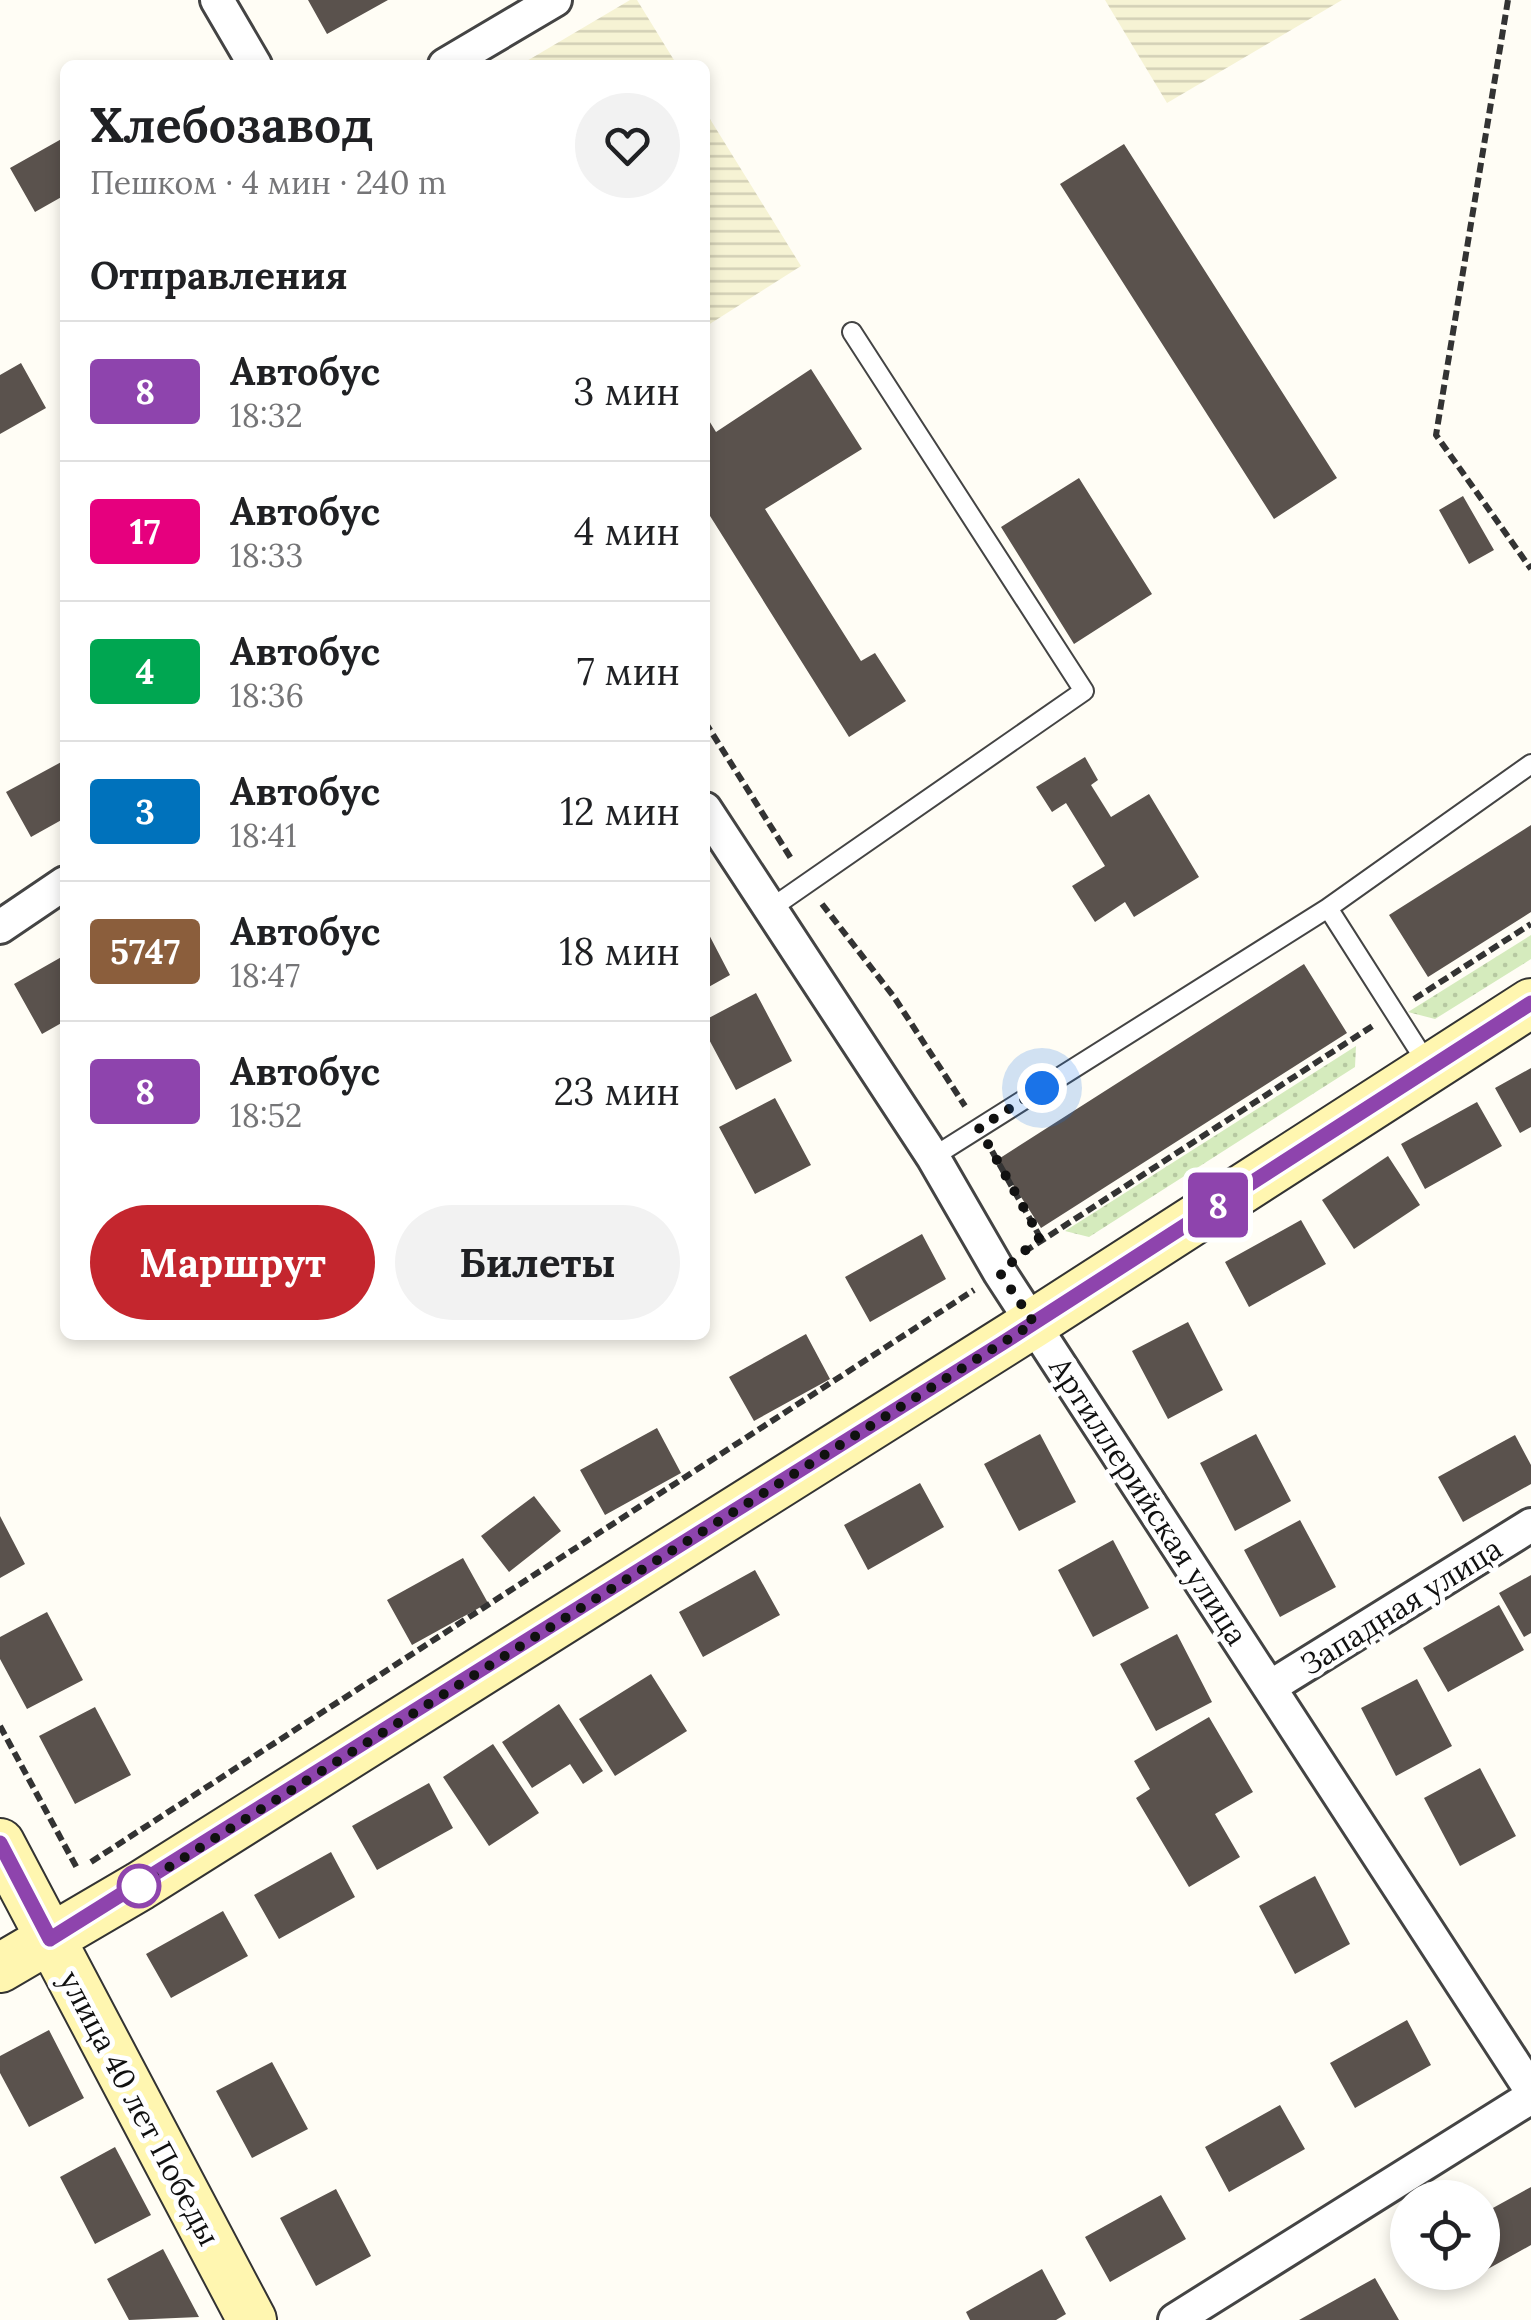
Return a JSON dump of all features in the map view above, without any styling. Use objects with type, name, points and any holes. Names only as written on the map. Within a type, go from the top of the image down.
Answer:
[{"type":"street","points":[[217,0],[252,60]]},
{"type":"street","points":[[453,60],[555,0]]},
{"type":"street","name":"Артиллерийская улица","points":[[710,817],[1531,2093]]},
{"type":"street","points":[[0,926],[60,886]]},
{"type":"street","points":[[0,1968],[1034,1323],[1531,1003]]},
{"type":"street","name":"Западная улица","points":[[1270,1687],[1531,1525]]},
{"type":"street","name":"улица 40 лет Победы","points":[[0,1844],[243,2317]]},
{"type":"street","points":[[1175,2320],[1531,2093]]},
{"type":"lane","points":[[770,909],[1084,691],[852,332]]},
{"type":"lane","points":[[932,1157],[1328,908],[1531,764]]},
{"type":"lane","points":[[1328,908],[1430,1068]]},
{"type":"path","points":[[1508,0],[1436,434],[1531,569]]},
{"type":"path","points":[[710,730],[807,883],[894,997],[979,1128],[1040,1237]]},
{"type":"path","points":[[28,1895],[78,1870],[1000,1273],[1040,1237],[1531,924]]},
{"type":"path","points":[[0,1726],[78,1870]]},
{"type":"shaded area","points":[[630,0],[637,0],[674,60],[528,60]]},
{"type":"shaded area","points":[[1105,0],[1342,0],[1167,103]]},
{"type":"shaded area","points":[[710,119],[801,266],[710,324]]},
{"type":"green space","points":[[1531,935],[1531,959],[1435,1019],[1408,1012]]},
{"type":"green space","points":[[1356,1046],[1355,1067],[1089,1237],[1065,1231]]},
{"type":"building","points":[[308,0],[388,0],[327,34]]},
{"type":"building","points":[[60,140],[60,198],[35,212],[10,168]]},
{"type":"building","points":[[1124,144],[1337,478],[1274,519],[1060,184]]},
{"type":"building","points":[[21,363],[46,408],[0,434],[0,375]]},
{"type":"building","points":[[811,369],[862,449],[765,509],[861,661],[875,653],[906,701],[849,737],[710,516],[710,422],[716,432]]},
{"type":"building","points":[[1079,478],[1152,594],[1074,644],[1001,527]]},
{"type":"building","points":[[1463,496],[1494,550],[1469,564],[1439,510]]},
{"type":"building","points":[[1085,757],[1098,780],[1091,785],[1111,817],[1149,794],[1199,877],[1134,917],[1125,902],[1095,922],[1072,886],[1105,866],[1066,803],[1052,812],[1036,787]]},
{"type":"building","points":[[60,763],[60,821],[31,837],[6,792]]},
{"type":"building","points":[[1531,825],[1531,912],[1428,977],[1389,915]]},
{"type":"building","points":[[710,937],[730,975],[710,986]]},
{"type":"building","points":[[60,958],[60,1024],[42,1034],[14,984]]},
{"type":"building","points":[[1304,964],[1347,1033],[1041,1228],[997,1160]]},
{"type":"building","points":[[756,993],[792,1061],[736,1090],[710,1041],[710,1017]]},
{"type":"building","points":[[1531,1068],[1531,1127],[1520,1133],[1495,1088]]},
{"type":"building","points":[[775,1098],[811,1165],[755,1194],[719,1127]]},
{"type":"building","points":[[1477,1102],[1502,1146],[1425,1189],[1401,1144]]},
{"type":"building","points":[[1388,1156],[1420,1205],[1354,1249],[1322,1200]]},
{"type":"building","points":[[1301,1220],[1326,1264],[1249,1307],[1225,1262]]},
{"type":"building","points":[[922,1234],[946,1279],[870,1322],[845,1277]]},
{"type":"building","points":[[1188,1322],[1223,1390],[1168,1419],[1132,1351]]},
{"type":"building","points":[[806,1334],[830,1379],[754,1421],[729,1377]]},
{"type":"building","points":[[657,1428],[681,1473],[605,1515],[580,1470]]},
{"type":"building","points":[[1040,1434],[1076,1502],[1019,1531],[984,1464]]},
{"type":"building","points":[[1256,1434],[1291,1501],[1235,1531],[1200,1463]]},
{"type":"building","points":[[1515,1435],[1531,1465],[1531,1484],[1463,1522],[1438,1477]]},
{"type":"building","points":[[920,1483],[944,1527],[868,1570],[844,1525]]},
{"type":"building","points":[[534,1496],[561,1531],[509,1572],[481,1536]]},
{"type":"building","points":[[0,1516],[25,1564],[0,1578]]},
{"type":"building","points":[[1300,1520],[1336,1587],[1280,1617],[1244,1550]]},
{"type":"building","points":[[1113,1540],[1149,1608],[1093,1637],[1058,1570]]},
{"type":"building","points":[[463,1558],[488,1603],[412,1645],[387,1600]]},
{"type":"building","points":[[755,1570],[780,1615],[703,1657],[679,1612]]},
{"type":"building","points":[[1531,1575],[1531,1633],[1524,1637],[1499,1593]]},
{"type":"building","points":[[1499,1605],[1524,1650],[1448,1692],[1423,1648]]},
{"type":"building","points":[[47,1612],[83,1680],[27,1709],[0,1659],[0,1637]]},
{"type":"building","points":[[1177,1634],[1212,1702],[1156,1731],[1120,1664]]},
{"type":"building","points":[[651,1674],[687,1731],[615,1776],[579,1719]]},
{"type":"building","points":[[1417,1679],[1452,1746],[1396,1776],[1361,1708]]},
{"type":"building","points":[[559,1704],[603,1771],[583,1784],[570,1764],[532,1788],[502,1742]]},
{"type":"building","points":[[95,1707],[131,1775],[75,1804],[39,1736]]},
{"type":"building","points":[[1209,1717],[1253,1792],[1215,1814],[1240,1857],[1189,1887],[1136,1798],[1150,1789],[1134,1761]]},
{"type":"building","points":[[493,1744],[539,1813],[489,1846],[443,1777]]},
{"type":"building","points":[[1480,1768],[1516,1836],[1460,1866],[1424,1798]]},
{"type":"building","points":[[429,1783],[453,1828],[377,1870],[352,1826]]},
{"type":"building","points":[[331,1852],[355,1897],[279,1939],[254,1895]]},
{"type":"building","points":[[1315,1876],[1350,1944],[1295,1974],[1259,1906]]},
{"type":"building","points":[[223,1911],[248,1956],[171,1998],[146,1954]]},
{"type":"building","points":[[1407,2020],[1431,2065],[1355,2108],[1330,2063]]},
{"type":"building","points":[[49,2030],[84,2098],[29,2127],[0,2073],[0,2056]]},
{"type":"building","points":[[272,2062],[308,2129],[252,2158],[216,2091]]},
{"type":"building","points":[[1280,2105],[1305,2149],[1229,2192],[1205,2147]]},
{"type":"building","points":[[115,2147],[151,2215],[95,2244],[60,2177]]},
{"type":"building","points":[[1531,2187],[1531,2245],[1500,2262],[1500,2204]]},
{"type":"building","points":[[336,2189],[371,2256],[316,2286],[280,2218]]},
{"type":"building","points":[[1161,2195],[1186,2239],[1110,2282],[1085,2237]]},
{"type":"building","points":[[163,2249],[199,2317],[129,2320],[107,2279]]},
{"type":"building","points":[[1042,2269],[1066,2314],[1056,2320],[970,2320],[966,2312]]},
{"type":"building","points":[[1375,2278],[1399,2320],[1299,2320]]},
{"type":"bus line","name":"8","points":[[0,1843],[50,1939],[1001,1344],[1531,1003]]},
{"type":"route","points":[[139,1886],[1034,1323],[1000,1273],[1040,1237],[979,1128],[1042,1088]]}]
